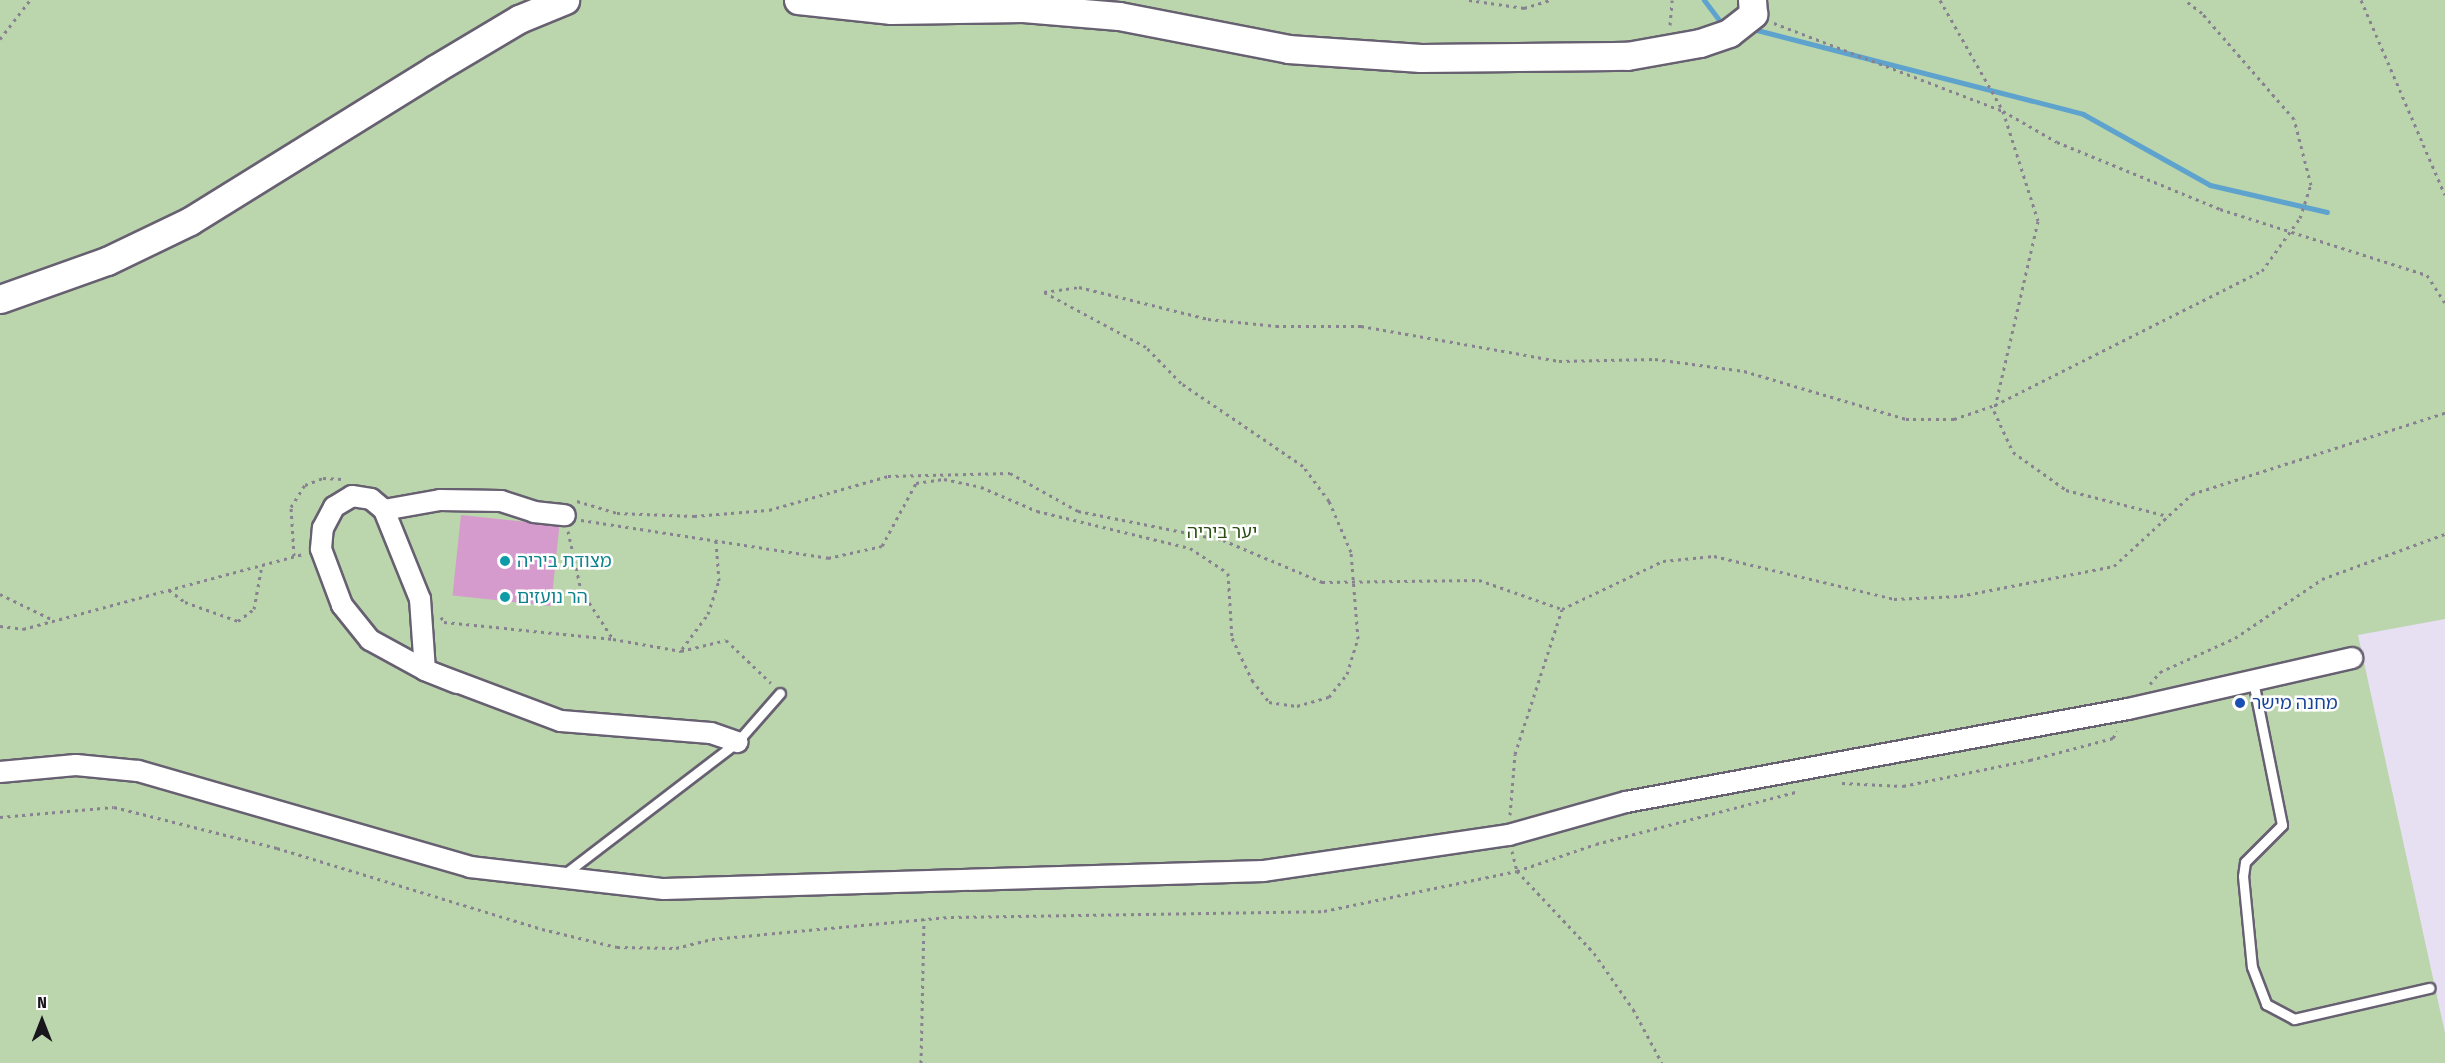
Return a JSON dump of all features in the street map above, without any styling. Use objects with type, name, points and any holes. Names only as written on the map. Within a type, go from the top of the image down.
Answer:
[{"type":"main road","points":[[0,299],[107,261],[190,222],[444,63],[519,19],[565,0]]},
{"type":"main road","points":[[798,0],[891,10],[1023,8],[1119,16],[1288,49],[1421,58],[1627,56],[1700,43],[1729,33],[1752,7]]},
{"type":"street","points":[[425,670],[420,599],[384,510],[371,499],[352,496],[334,507],[323,528],[321,549],[342,604],[370,640],[425,670],[457,683]]},
{"type":"street","points":[[384,510],[440,500],[501,501],[534,512],[565,515]]},
{"type":"street","points":[[0,772],[76,765],[138,771],[470,867],[557,879],[664,888],[1264,871],[1509,835],[1626,802],[2128,709],[2352,658]]},
{"type":"street","points":[[425,670],[561,721],[711,733],[737,741]]},
{"type":"lane","points":[[2253,681],[2282,825],[2273,839],[2246,862],[2243,876],[2252,967],[2266,1004],[2294,1019],[2429,988]]},
{"type":"lane","points":[[557,879],[737,741],[780,693]]},
{"type":"path","points":[[0,39],[30,0]]},
{"type":"path","points":[[1469,0],[1524,8],[1551,0]]},
{"type":"path","points":[[1940,0],[2003,111],[2038,221],[1995,405],[2013,452],[2066,490],[2168,516]]},
{"type":"path","points":[[565,515],[597,525],[828,558],[882,546],[916,483],[954,481],[981,487],[1037,511],[1190,548],[1228,573],[1232,638],[1252,680],[1269,702],[1297,706],[1329,697],[1347,674],[1358,639],[1351,552],[1333,511],[1303,466],[1181,383],[1146,347],[1044,292],[1079,287],[1208,319],[1276,326],[1361,326],[1559,361],[1655,359],[1744,371],[1906,419],[1954,419],[1995,405],[2262,271],[2292,232],[2311,185],[2294,119],[2202,13],[2185,0]]},
{"type":"path","points":[[2361,0],[2445,195]]},
{"type":"path","points":[[1752,7],[2003,111],[2057,142],[2220,209],[2427,276],[2445,303]]},
{"type":"path","points":[[613,639],[581,590],[565,515],[564,497],[617,513],[694,516],[769,510],[888,476],[1010,472],[1078,511],[1223,540],[1322,582],[1479,580],[1562,609],[1662,561],[1714,556],[1894,599],[1960,596],[2114,566],[2192,494],[2445,413]]},
{"type":"path","points":[[1835,782],[1903,786],[2030,759],[2113,738],[2128,709],[2160,672],[2235,638],[2322,579],[2445,534]]},
{"type":"path","points":[[681,651],[708,614],[719,581],[716,542]]},
{"type":"path","points":[[0,626],[23,629],[294,556]]},
{"type":"path","points":[[169,590],[185,602],[238,621],[254,609],[262,565]]},
{"type":"path","points":[[0,594],[55,621]]},
{"type":"path","points":[[1562,609],[1515,754],[1509,835],[1517,872],[1594,954],[1633,1009],[1662,1063]]},
{"type":"path","points":[[438,612],[444,622],[613,639],[681,651],[726,640],[780,693]]},
{"type":"path","points":[[1517,872],[1596,844],[1800,790]]},
{"type":"path","points":[[921,1063],[924,919]]},
{"type":"green space","name":"יער ביריה","points":[[0,0],[2445,0],[2445,619],[2358,635],[2445,1033],[2445,1063],[0,1063]]},
{"type":"building","name":"מצודת ביריה","points":[[461,515],[559,525],[551,606],[453,596]]},
{"type":"waterway","points":[[1704,0],[1720,21],[1728,23]]},
{"type":"waterway","points":[[1749,28],[2083,114],[2210,185],[2327,212]]},
{"type":"place","name":"מצודת ביריה","points":[[505,561]]},
{"type":"place","name":"הר נועזים","points":[[505,597]]},
{"type":"place","name":"מחנה מישר","points":[[2240,703]]}]
